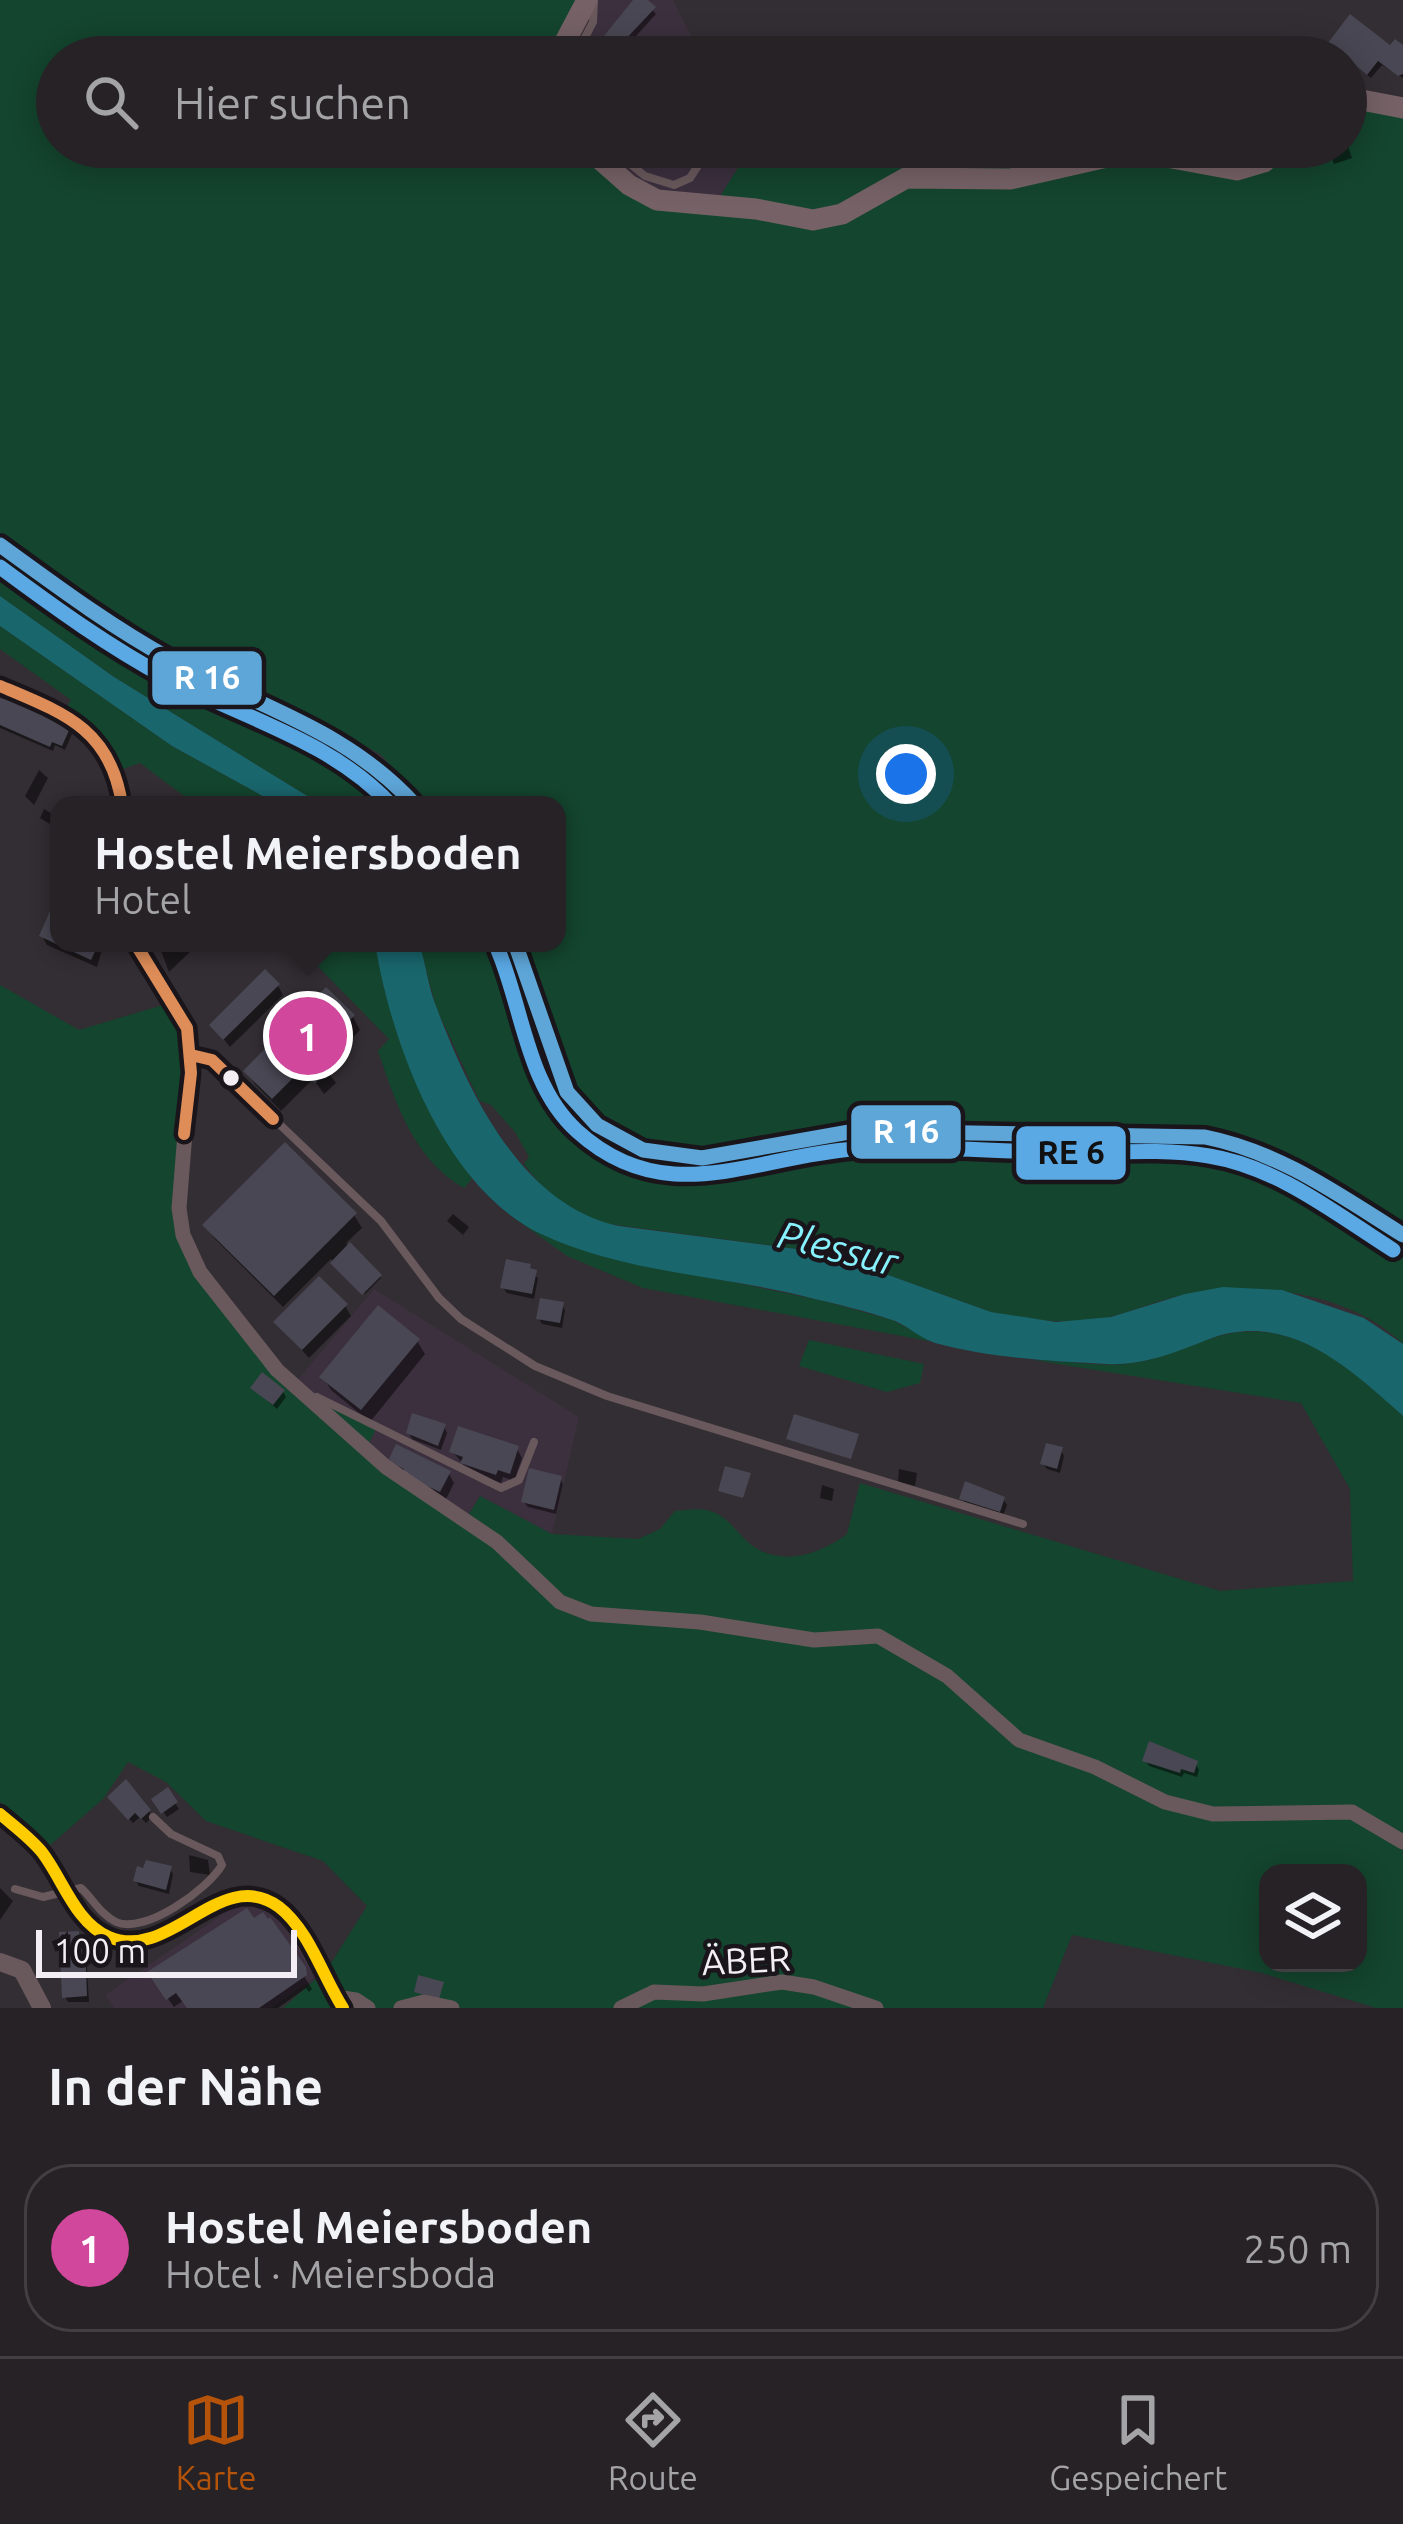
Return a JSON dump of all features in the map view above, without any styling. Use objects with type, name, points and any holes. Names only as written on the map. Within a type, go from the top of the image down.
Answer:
[{"type":"main road","points":[[569,36],[590,0]]},
{"type":"main road","points":[[1367,101],[1403,108]]},
{"type":"main road","points":[[610,168],[657,200],[756,209],[812,220],[851,210],[906,178],[1010,179],[1058,168]]},
{"type":"street","points":[[0,686],[63,714],[93,734],[114,763],[120,796]]},
{"type":"street","points":[[140,952],[182,1016],[191,1055],[179,1208],[200,1272],[248,1337],[290,1380],[386,1467],[497,1542],[560,1602],[580,1611],[700,1622],[814,1640],[878,1636],[947,1676],[1018,1740],[1095,1767],[1165,1802],[1213,1814],[1352,1813],[1403,1842]]},
{"type":"street","points":[[0,1814],[44,1853],[92,1924],[110,1937],[145,1942],[231,1898],[263,1899],[287,1915],[339,2002],[356,2000],[368,2008]]},
{"type":"street","points":[[0,1962],[22,1970],[42,2008]]},
{"type":"street","name":"ÄBER","points":[[621,2008],[654,1992],[703,1994],[782,1982],[814,1987],[876,2008]]},
{"type":"street","points":[[401,2008],[424,2002],[452,2008]]},
{"type":"lane","points":[[585,36],[593,22],[590,0]]},
{"type":"lane","points":[[635,168],[674,185],[690,178],[696,168]]},
{"type":"lane","points":[[191,1055],[212,1060],[381,1221],[439,1298],[461,1319],[518,1356],[607,1396],[1023,1524]]},
{"type":"lane","points":[[290,1380],[501,1488],[519,1480],[534,1442]]},
{"type":"lane","points":[[14,1889],[38,1897],[82,1889],[110,1919],[140,1925],[220,1870],[218,1856],[171,1834],[153,1817]]},
{"type":"shaded area","points":[[587,0],[673,0],[691,36],[568,36]]},
{"type":"shaded area","points":[[617,168],[738,168],[714,206],[669,203]]},
{"type":"shaded area","points":[[319,720],[381,755],[419,796],[398,796],[384,780],[314,735]]},
{"type":"shaded area","points":[[374,1289],[579,1417],[552,1534],[480,1496],[465,1520],[366,1449],[377,1428],[295,1383]]},
{"type":"shaded area","points":[[242,1901],[273,1910],[317,1976],[271,2008],[114,2008],[105,1995]]},
{"type":"green space","points":[[0,0],[587,0],[568,36],[36,36],[36,168],[610,168],[629,185],[714,206],[738,168],[1367,168],[1367,101],[1403,108],[1403,1344],[1356,1312],[1328,1301],[1269,1290],[1183,1295],[1093,1320],[1016,1317],[827,1253],[602,1223],[578,1213],[549,1192],[524,1164],[529,1157],[515,1132],[491,1105],[480,1101],[436,1007],[421,952],[566,952],[566,796],[419,796],[381,755],[320,720],[314,735],[370,768],[397,796],[307,796],[114,677],[0,596]]},
{"type":"green space","points":[[0,626],[172,746],[263,796],[184,796],[140,763],[117,771],[63,714],[71,700],[0,649]]},
{"type":"green space","points":[[304,952],[377,952],[389,1006],[411,1066],[472,1179],[464,1188],[432,1162],[409,1128],[378,1051],[389,1039]]},
{"type":"green space","points":[[0,985],[79,1030],[173,1002],[186,1025],[183,1235],[261,1353],[327,1403],[377,1427],[366,1449],[466,1519],[480,1496],[552,1534],[638,1539],[660,1529],[675,1511],[704,1510],[724,1518],[761,1551],[799,1556],[847,1534],[860,1483],[1220,1591],[1353,1581],[1350,1489],[1301,1403],[1033,1360],[1126,1364],[1216,1337],[1270,1333],[1295,1339],[1341,1364],[1403,1416],[1403,2008],[1376,2008],[1262,1973],[1072,1935],[1043,2008],[283,2008],[328,1968],[367,1906],[323,1861],[206,1821],[166,1782],[128,1762],[103,1799],[48,1847],[0,1802]]},
{"type":"green space","points":[[503,1210],[541,1234],[599,1255],[820,1300],[892,1320],[934,1342],[643,1288],[567,1256]]},
{"type":"green space","points":[[809,1340],[924,1364],[920,1383],[887,1392],[799,1366]]},
{"type":"water","points":[[0,596],[114,677],[307,796],[263,796],[172,746],[0,626]]},
{"type":"water","points":[[377,952],[421,952],[436,1006],[465,1074],[503,1141],[554,1195],[584,1214],[619,1226],[827,1253],[991,1312],[1056,1322],[1111,1317],[1223,1287],[1282,1290],[1364,1318],[1403,1344],[1403,1416],[1317,1349],[1267,1332],[1212,1338],[1135,1363],[999,1355],[935,1343],[895,1321],[851,1308],[605,1257],[541,1234],[507,1212],[476,1183],[450,1148],[409,1067]]},
{"type":"building","points":[[633,0],[648,0],[656,7],[629,36],[604,36]]},
{"type":"building","points":[[1350,14],[1390,45],[1395,39],[1403,45],[1403,74],[1398,76],[1378,61],[1367,75],[1367,36],[1333,36]]},
{"type":"building","points":[[0,694],[71,726],[62,746],[52,742],[50,747],[0,725]]},
{"type":"building","points":[[50,911],[50,941],[39,936]]},
{"type":"building","points":[[265,969],[280,984],[223,1040],[209,1025]]},
{"type":"building","points":[[326,987],[355,1015],[314,1056],[330,1068],[315,1083],[307,1074],[313,1068],[308,1063],[272,1099],[243,1071]]},
{"type":"building","points":[[285,1142],[357,1213],[274,1296],[202,1225]]},
{"type":"building","points":[[350,1242],[382,1275],[362,1295],[330,1263]]},
{"type":"building","points":[[506,1259],[531,1264],[537,1270],[532,1294],[500,1288]]},
{"type":"building","points":[[319,1276],[348,1304],[302,1350],[273,1322]]},
{"type":"building","points":[[540,1298],[564,1302],[560,1323],[536,1319]]},
{"type":"building","points":[[378,1305],[420,1339],[361,1410],[319,1377]]},
{"type":"building","points":[[262,1372],[285,1390],[273,1405],[250,1388]]},
{"type":"building","points":[[412,1413],[446,1424],[438,1446],[406,1433]]},
{"type":"building","points":[[794,1414],[859,1434],[851,1459],[786,1439]]},
{"type":"building","points":[[458,1426],[519,1446],[510,1474],[498,1470],[496,1475],[460,1463],[463,1457],[449,1452]]},
{"type":"building","points":[[1046,1443],[1063,1447],[1057,1469],[1040,1464]]},
{"type":"building","points":[[396,1444],[451,1471],[440,1492],[401,1474],[404,1469],[388,1461]]},
{"type":"building","points":[[725,1466],[751,1473],[743,1498],[718,1491]]},
{"type":"building","points":[[529,1468],[562,1476],[554,1510],[521,1502]]},
{"type":"building","points":[[965,1481],[1005,1497],[1000,1512],[959,1499]]},
{"type":"building","points":[[1149,1741],[1198,1761],[1194,1773],[1142,1761]]},
{"type":"building","points":[[126,1779],[151,1810],[141,1819],[135,1813],[128,1820],[107,1797]]},
{"type":"building","points":[[168,1787],[178,1802],[161,1814],[151,1799]]},
{"type":"building","points":[[146,1860],[172,1866],[166,1890],[133,1881],[137,1866],[143,1868]]},
{"type":"building","points":[[247,1908],[254,1918],[263,1912],[270,1917],[307,1975],[259,2008],[187,2008],[176,1993],[166,2000],[147,1972]]},
{"type":"building","points":[[79,1931],[80,1943],[85,1943],[87,1996],[62,1998],[59,1932]]},
{"type":"building","points":[[418,1975],[444,1982],[439,1999],[414,1992]]},
{"type":"transit line","points":[[0,545],[148,646],[330,738],[406,796]]},
{"type":"transit line","points":[[0,567],[147,667],[314,747],[382,796]]},
{"type":"transit line","points":[[0,686],[81,727],[107,758],[120,796]]},
{"type":"transit line","points":[[141,952],[187,1028],[191,1073],[184,1134]]},
{"type":"transit line","points":[[499,952],[537,1070],[560,1113],[610,1155],[644,1169],[711,1173],[880,1148],[1191,1154],[1234,1162],[1283,1181],[1393,1250]]},
{"type":"transit line","points":[[518,952],[567,1092],[597,1125],[643,1150],[702,1158],[855,1131],[1205,1137],[1284,1164],[1403,1235]]},
{"type":"transit line","points":[[191,1055],[212,1060],[273,1119]]},
{"type":"transit line","points":[[0,1814],[41,1851],[78,1910],[109,1937],[131,1941],[153,1937],[237,1897],[258,1897],[279,1907],[307,1941],[343,2008]]},
{"type":"place","name":"Hostel Meiersboden","points":[[308,1036]]},
{"type":"water label","name":"Plessur","points":[[838,1248]]}]
